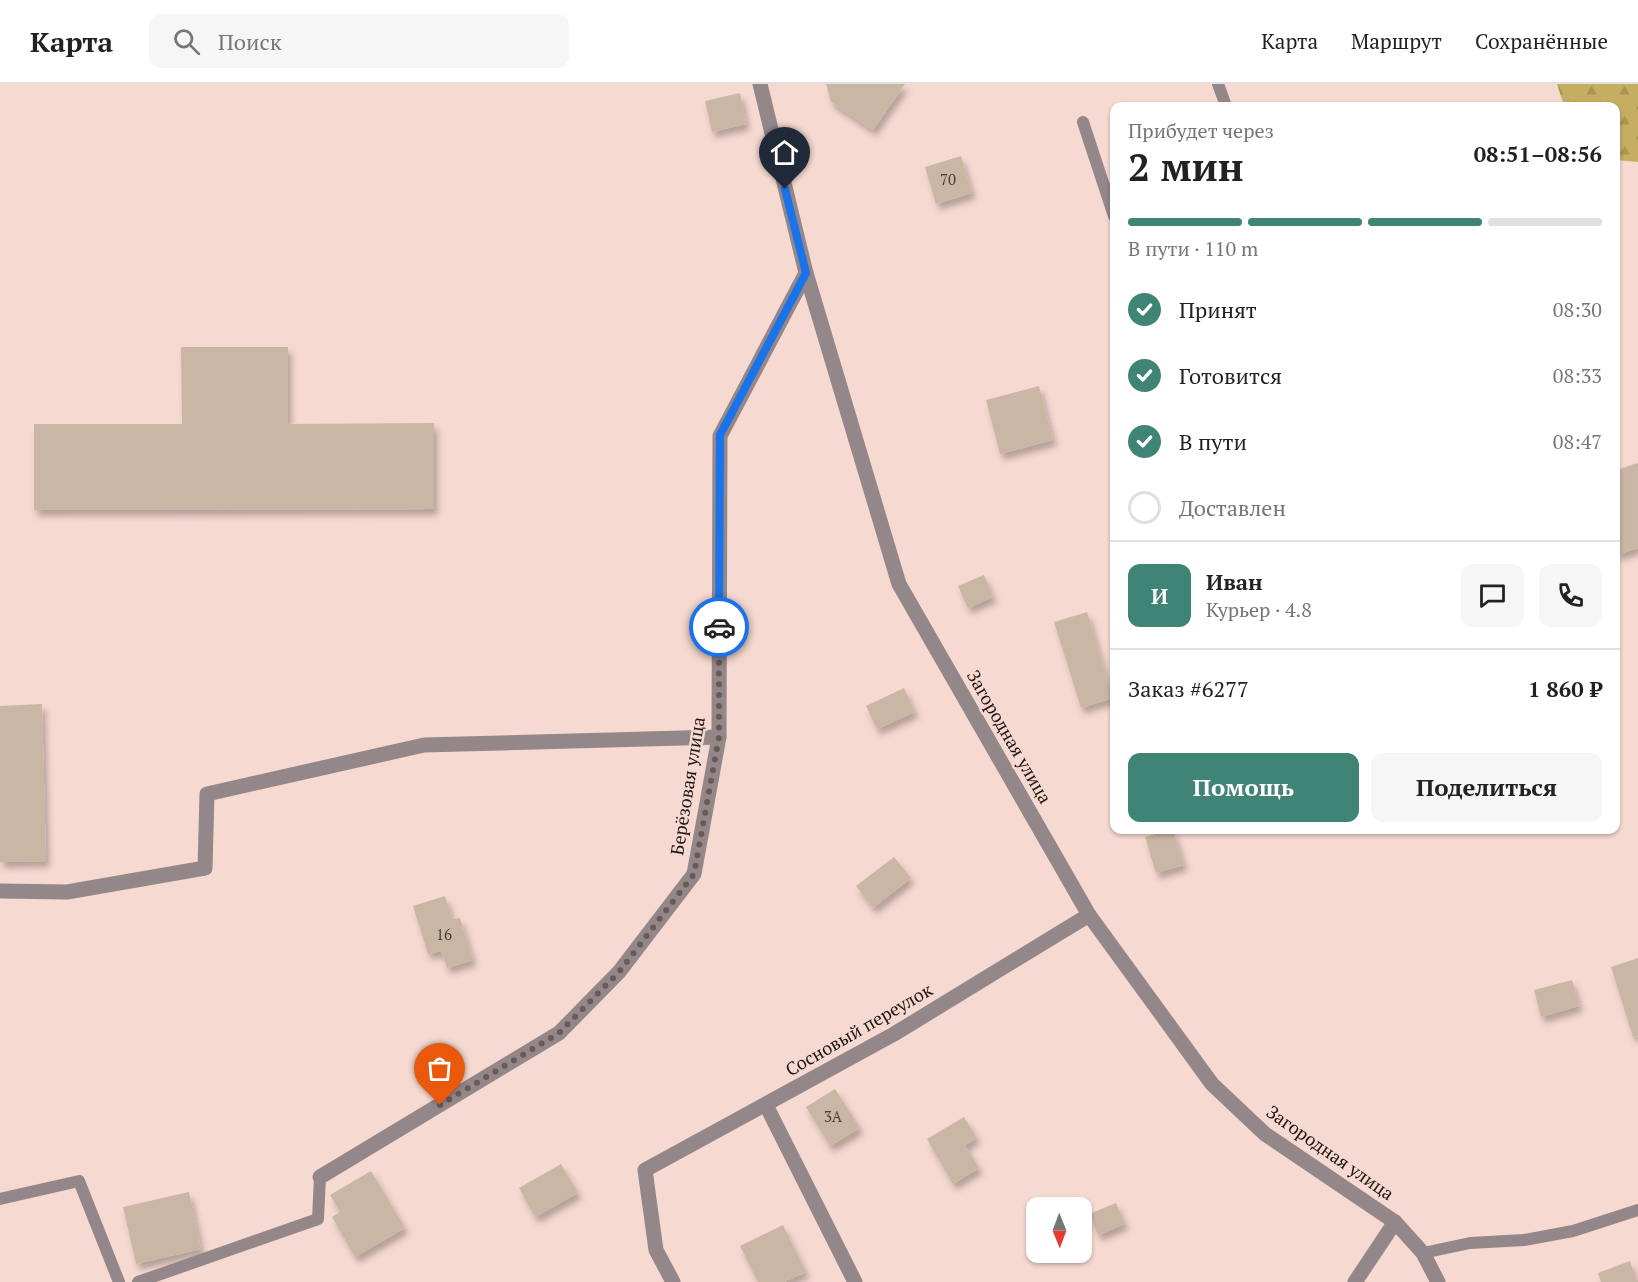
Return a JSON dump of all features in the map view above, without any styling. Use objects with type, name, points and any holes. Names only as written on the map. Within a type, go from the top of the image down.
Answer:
[{"type":"street","name":"Загородная улица","points":[[760,84],[806,273],[899,584],[1089,915],[1212,1084],[1265,1134],[1395,1222],[1423,1254],[1438,1282]]},
{"type":"street","name":"Берёзовая улица","points":[[320,1177],[559,1033],[619,972],[694,874],[719,737],[720,435],[806,273]]},
{"type":"street","points":[[0,891],[67,892],[205,868],[207,794],[424,745],[719,737]]},
{"type":"street","name":"Сосновый переулок","points":[[673,1282],[656,1250],[645,1170],[766,1106],[894,1034],[1089,915]]},
{"type":"street","points":[[766,1106],[855,1282]]},
{"type":"street","points":[[1355,1282],[1395,1222]]},
{"type":"lane","points":[[1218,84],[1225,102]]},
{"type":"lane","points":[[1083,122],[1110,204]]},
{"type":"lane","points":[[138,1282],[318,1219],[320,1177]]},
{"type":"lane","points":[[0,1199],[79,1181],[119,1282]]},
{"type":"lane","points":[[1423,1254],[1470,1244],[1524,1240],[1573,1231],[1638,1210]]},
{"type":"green space","points":[[1557,84],[1638,84],[1638,162],[1620,160],[1620,102],[1563,102]]},
{"type":"building","points":[[826,84],[905,84],[873,130],[831,102]]},
{"type":"building","points":[[740,93],[746,124],[712,132],[705,101]]},
{"type":"building","points":[[961,156],[972,193],[936,204],[925,167]]},
{"type":"building","points":[[181,347],[288,347],[288,424],[434,423],[434,509],[34,510],[34,424],[182,424]]},
{"type":"building","points":[[1039,386],[1053,440],[1000,454],[986,400]]},
{"type":"building","points":[[1638,463],[1638,548],[1620,554],[1620,469]]},
{"type":"building","points":[[984,575],[993,597],[968,608],[958,586]]},
{"type":"building","points":[[1087,612],[1110,688],[1110,699],[1081,708],[1054,622]]},
{"type":"building","points":[[904,688],[915,712],[877,729],[866,706]]},
{"type":"building","points":[[42,704],[46,861],[0,862],[0,706]]},
{"type":"building","points":[[1155,834],[1174,834],[1184,865],[1156,873],[1145,837]]},
{"type":"building","points":[[894,857],[911,878],[873,908],[856,886]]},
{"type":"building","points":[[445,896],[452,919],[460,918],[473,960],[447,968],[441,951],[428,954],[413,906]]},
{"type":"building","points":[[1638,958],[1638,1036],[1633,1037],[1611,967]]},
{"type":"building","points":[[1572,980],[1579,1006],[1541,1017],[1534,990]]},
{"type":"building","points":[[835,1089],[860,1128],[830,1146],[806,1107]]},
{"type":"building","points":[[964,1117],[977,1138],[965,1145],[979,1168],[953,1184],[927,1139]]},
{"type":"building","points":[[561,1164],[578,1193],[535,1217],[519,1188]]},
{"type":"building","points":[[371,1171],[405,1228],[355,1257],[332,1217],[340,1212],[330,1195]]},
{"type":"building","points":[[189,1192],[201,1249],[136,1264],[123,1207]]},
{"type":"building","points":[[1116,1203],[1125,1224],[1098,1235],[1092,1221],[1092,1213]]},
{"type":"building","points":[[783,1225],[806,1272],[784,1282],[758,1282],[740,1246]]},
{"type":"building","points":[[1630,1261],[1637,1282],[1601,1282],[1598,1273]]},
{"type":"way so far","points":[[440,1105],[559,1033],[619,972],[694,874],[719,737],[719,627]]},
{"type":"route","points":[[719,627],[720,435],[806,273],[785,189]]}]
